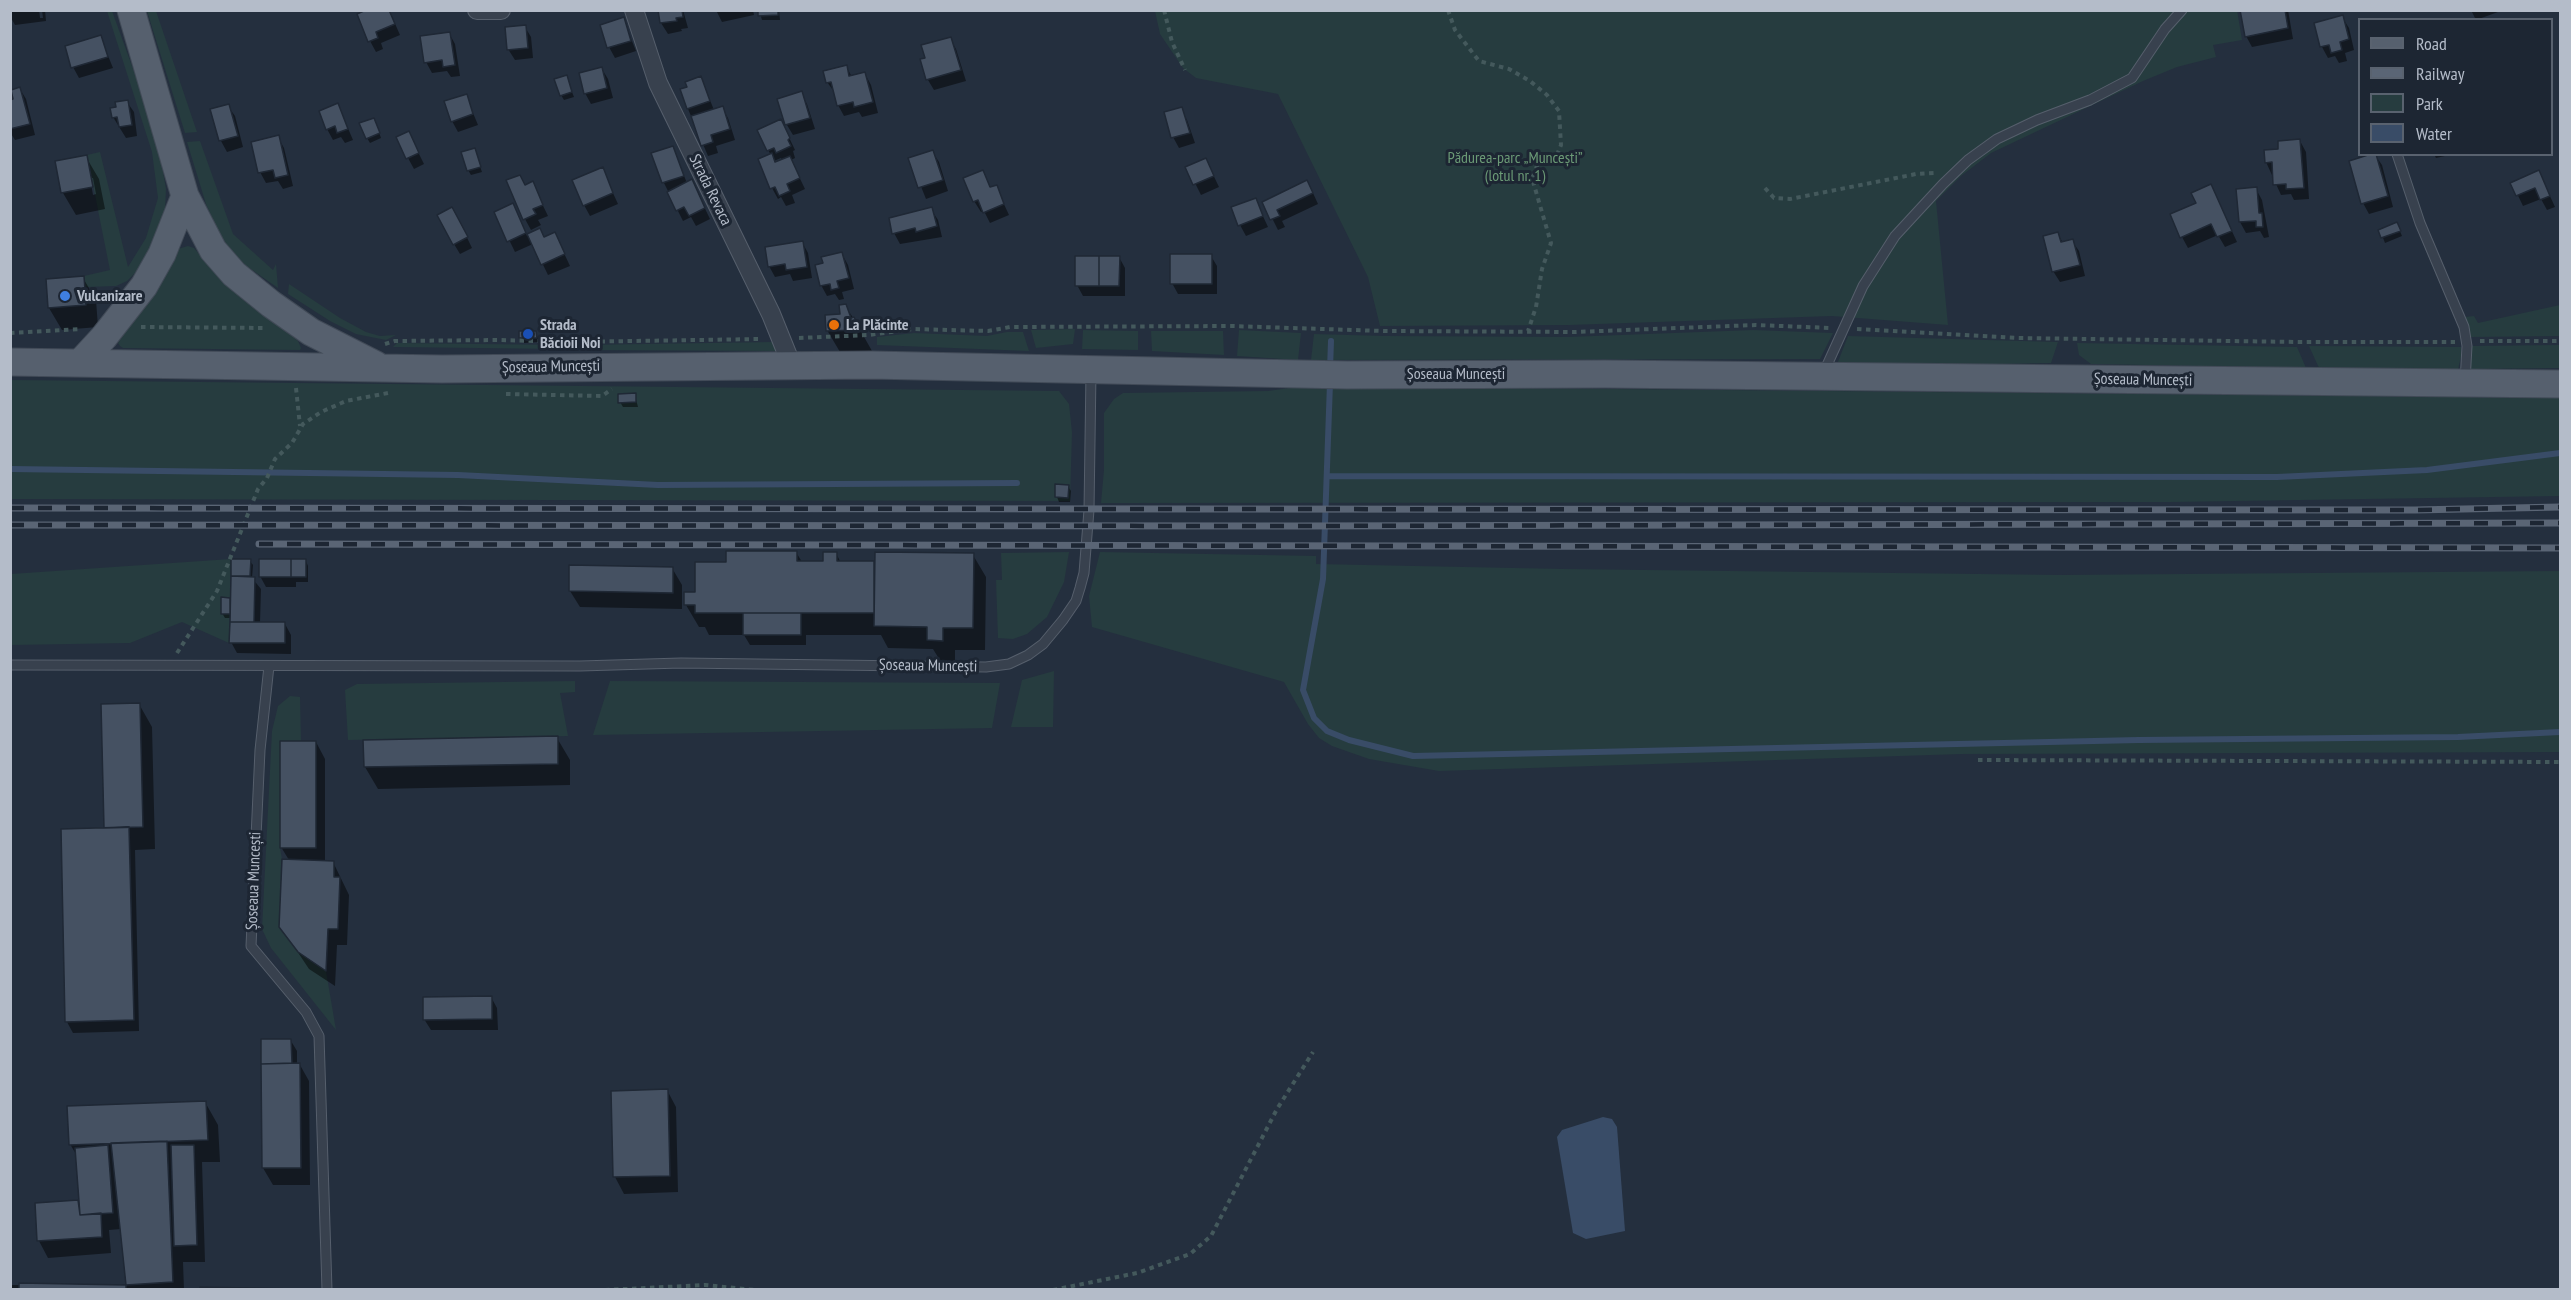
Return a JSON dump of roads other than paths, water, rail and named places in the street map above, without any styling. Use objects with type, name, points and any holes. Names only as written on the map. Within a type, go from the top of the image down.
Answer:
[{"type":"main road","points":[[130,10],[185,196],[213,250],[234,274],[305,328],[378,355]]},
{"type":"main road","points":[[80,363],[144,286],[162,254],[185,196]]},
{"type":"main road","name":"Șoseaua Muncești","points":[[10,362],[294,367],[378,355],[792,366],[883,365],[1347,375],[1821,376],[2560,384]]},
{"type":"street","points":[[477,10],[501,10]]},
{"type":"street","name":"Strada Revaca","points":[[634,10],[658,83],[771,314],[792,366]]},
{"type":"lane","points":[[1821,376],[1863,286],[1895,236],[1948,179],[1968,160],[1997,139],[2037,120],[2090,100],[2132,78],[2165,29],[2182,10]]},
{"type":"lane","points":[[2398,156],[2420,223],[2464,327],[2465,383]]},
{"type":"lane","name":"Șoseaua Muncești","points":[[10,665],[681,663],[986,667],[1009,664],[1028,655],[1043,644],[1064,620],[1080,588],[1084,573],[1089,510],[1091,370]]},
{"type":"lane","name":"Șoseaua Muncești","points":[[269,666],[260,750],[251,946],[306,1012],[319,1036],[327,1290]]},
{"type":"water","points":[[1603,1117],[1612,1119],[1617,1127],[1625,1231],[1586,1239],[1573,1233],[1557,1137],[1562,1130]]},
{"type":"waterway","points":[[1330,369],[1331,341]]},
{"type":"waterway","points":[[1330,383],[1323,579],[1303,690],[1314,718],[1327,731],[1349,740],[1413,756],[2139,740],[2458,737],[2560,732]]},
{"type":"waterway","points":[[1327,476],[2277,477],[2427,470],[2560,453]]},
{"type":"waterway","points":[[10,469],[458,475],[658,485],[1017,483]]},
{"type":"railway","points":[[10,508],[2415,510],[2560,507]]},
{"type":"railway","points":[[10,525],[1298,526],[2560,523]]},
{"type":"railway","points":[[259,544],[2560,548]]},
{"type":"place","name":"Vulcanizare","points":[[65,296]]},
{"type":"place","name":"La Plăcinte","points":[[834,325]]},
{"type":"place","name":"Strada Băcioii Noi","points":[[528,334]]},
{"type":"park label","name":"Pădurea-parc „Muncești” (lotul nr. 1)","points":[[1515,167]]}]
